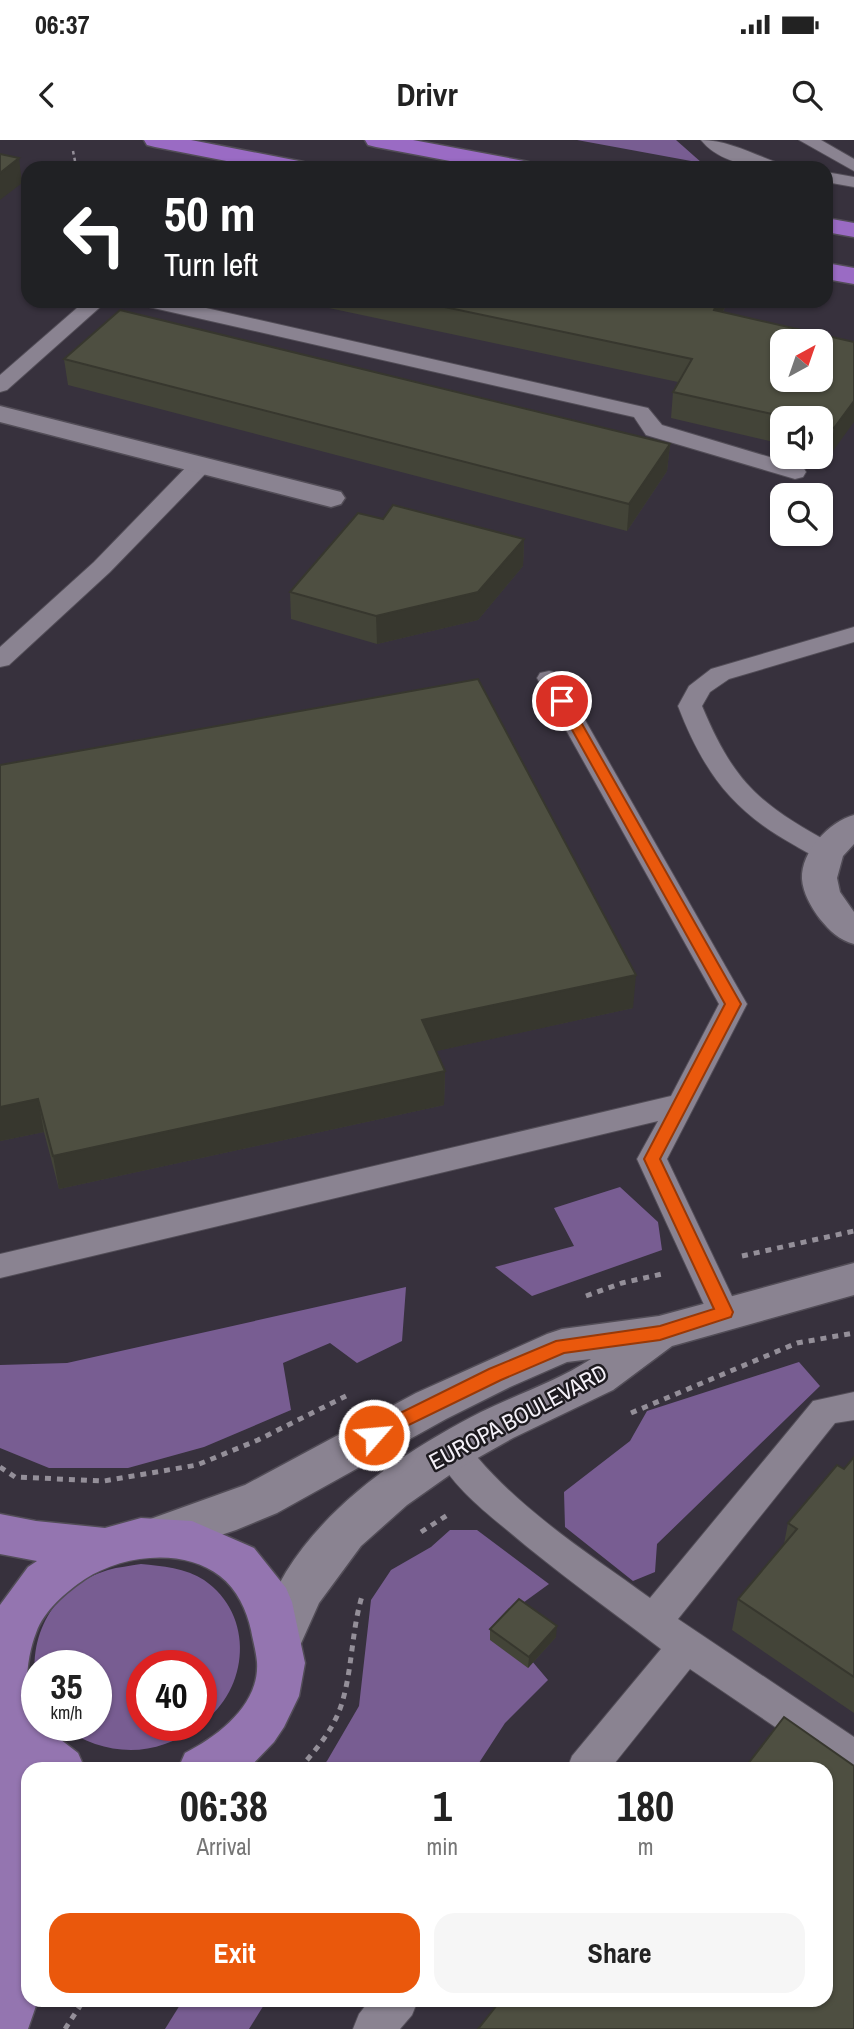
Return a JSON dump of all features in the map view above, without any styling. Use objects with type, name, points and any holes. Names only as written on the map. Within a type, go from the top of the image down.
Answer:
[{"type":"highway","points":[[155,140],[263,161]]},
{"type":"highway","points":[[376,140],[487,161]]},
{"type":"highway","points":[[833,226],[854,230]]},
{"type":"highway","points":[[833,272],[854,276]]},
{"type":"main road","points":[[0,1534],[36,1541],[100,1545]]},
{"type":"main road","points":[[21,1809],[20,1785],[5,1705],[1,1662],[11,1624],[32,1590],[63,1563],[100,1545],[129,1538],[158,1536],[202,1543],[240,1564],[268,1596],[281,1635],[281,1671],[269,1707],[246,1739],[218,1762]]},
{"type":"main road","points":[[5,1705],[38,1756],[48,1762]]},
{"type":"main road","points":[[14,1995],[21,1903]]},
{"type":"street","points":[[0,414],[331,498]]},
{"type":"street","points":[[854,826],[838,837],[825,851],[818,872],[821,892],[837,918],[854,932]]},
{"type":"street","name":"EUROPA BOULEVARD","points":[[158,1536],[220,1516],[261,1499],[431,1406],[495,1374],[562,1346],[660,1333],[724,1312],[854,1279]]},
{"type":"street","name":"EUROPA BOULEVARD","points":[[281,1635],[304,1585],[354,1520],[408,1478],[451,1451],[498,1425],[591,1381],[660,1333]]},
{"type":"lane","points":[[710,140],[724,151],[754,161]]},
{"type":"lane","points":[[729,140],[750,141]]},
{"type":"lane","points":[[808,140],[854,166]]},
{"type":"lane","points":[[833,178],[854,182]]},
{"type":"lane","points":[[0,386],[89,308]]},
{"type":"lane","points":[[180,308],[641,412],[654,430],[795,472]]},
{"type":"lane","points":[[0,660],[102,567],[201,465]]},
{"type":"lane","points":[[825,851],[783,829],[742,798],[726,781],[690,706],[693,695],[703,683],[720,674],[854,634]]},
{"type":"lane","points":[[549,678],[733,1004],[652,1159],[724,1312]]},
{"type":"lane","points":[[0,1266],[682,1104]]},
{"type":"lane","points":[[652,1622],[825,1411],[854,1406]]},
{"type":"lane","points":[[451,1451],[495,1499],[652,1622],[854,1758]]},
{"type":"lane","points":[[592,1762],[686,1646]]},
{"type":"lane","points":[[374,2029],[391,2007]]},
{"type":"path","points":[[73,151],[75,161]]},
{"type":"path","points":[[779,1248],[854,1231]]},
{"type":"path","points":[[584,1297],[621,1283]]},
{"type":"path","points":[[618,1419],[797,1343],[854,1333]]},
{"type":"path","points":[[0,1467],[15,1476],[104,1481],[197,1465],[258,1440],[356,1391]]},
{"type":"path","points":[[304,1762],[331,1728],[344,1696],[357,1609],[367,1582]]},
{"type":"path","points":[[65,2029],[79,2007]]},
{"type":"shaded area","points":[[577,140],[676,140],[700,161]]},
{"type":"shaded area","points":[[620,1187],[658,1222],[662,1250],[532,1296],[495,1267],[574,1246],[554,1208]]},
{"type":"shaded area","points":[[406,1287],[402,1341],[357,1363],[330,1343],[283,1363],[291,1410],[204,1447],[128,1468],[49,1468],[0,1448],[0,1365],[67,1363]]},
{"type":"shaded area","points":[[799,1362],[820,1386],[657,1544],[655,1572],[633,1581],[565,1527],[564,1492],[630,1441],[647,1411]]},
{"type":"shaded area","points":[[450,1530],[477,1530],[549,1584],[498,1621],[548,1680],[505,1723],[480,1762],[326,1762],[359,1706],[371,1600],[391,1570],[431,1547]]},
{"type":"shaded area","points":[[141,1564],[190,1573],[204,1580],[221,1595],[232,1612],[238,1632],[240,1652],[237,1672],[229,1692],[217,1709],[217,1650],[126,1650],[126,1741],[172,1741],[147,1749],[112,1748],[88,1741],[112,1741],[112,1650],[36,1650],[40,1633],[58,1601],[72,1588],[108,1570]]},
{"type":"shaded area","points":[[179,2007],[263,2007],[249,2029],[165,2029]]},
{"type":"building","points":[[0,154],[19,158],[0,173]]},
{"type":"building","points":[[449,308],[715,308],[714,310],[797,329],[770,329],[770,392],[833,392],[833,337],[854,342],[854,401],[834,428],[833,406],[770,406],[770,414],[673,392],[692,359]]},
{"type":"building","points":[[120,310],[670,444],[629,504],[64,359]]},
{"type":"building","points":[[393,505],[524,539],[478,592],[376,616],[290,592],[358,513],[383,519]]},
{"type":"building","points":[[478,679],[636,975],[422,1020],[445,1071],[53,1156],[38,1099],[0,1107],[0,765]]},
{"type":"building","points":[[854,1457],[854,1677],[738,1599],[797,1529],[788,1523],[837,1465],[844,1469]]},
{"type":"building","points":[[519,1599],[557,1626],[529,1657],[490,1629]]},
{"type":"building","points":[[784,1717],[854,1766],[854,2029],[478,2029],[495,2007],[833,2007],[833,1762],[749,1762]]},
{"type":"route","points":[[374,1435],[495,1374],[562,1346],[660,1333],[724,1312],[652,1159],[733,1004],[562,701]]}]
